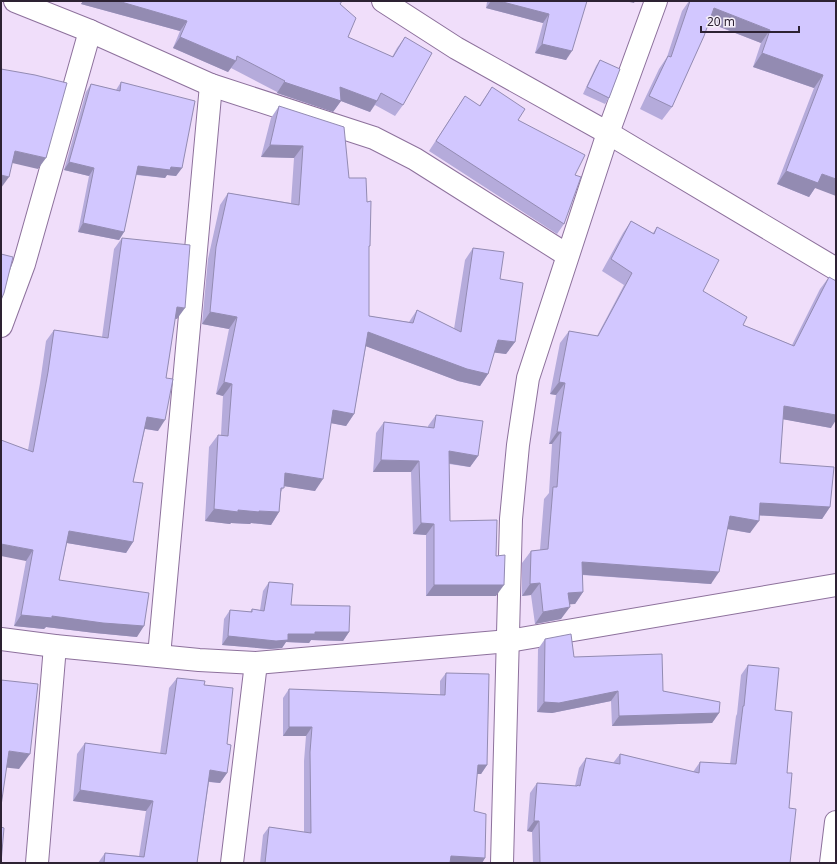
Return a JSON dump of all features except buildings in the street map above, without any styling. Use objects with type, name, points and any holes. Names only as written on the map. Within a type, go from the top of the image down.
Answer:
[{"type":"street","points":[[15,1],[90,31],[211,85],[374,138],[395,148],[567,255]]},
{"type":"street","points":[[383,1],[456,48],[608,134],[836,269]]},
{"type":"street","points":[[502,863],[511,519],[518,445],[528,378],[567,255],[608,134],[656,1]]},
{"type":"street","points":[[1,326],[24,264],[90,31]]},
{"type":"street","points":[[159,656],[211,85]]},
{"type":"street","points":[[1,639],[55,646],[199,660],[256,663],[509,640],[836,585]]},
{"type":"street","points":[[37,863],[55,646]]},
{"type":"street","points":[[232,863],[256,663]]},
{"type":"street","points":[[831,863],[836,822]]}]
